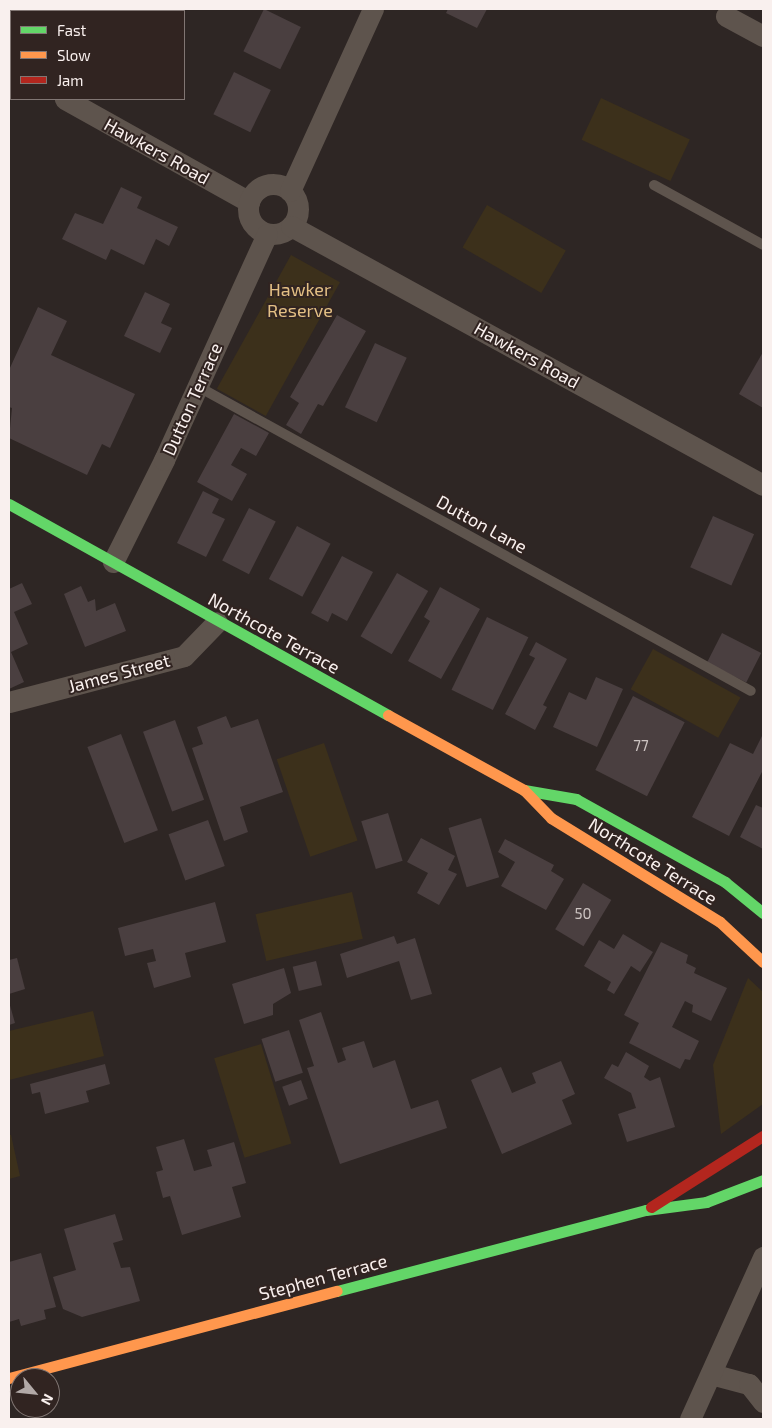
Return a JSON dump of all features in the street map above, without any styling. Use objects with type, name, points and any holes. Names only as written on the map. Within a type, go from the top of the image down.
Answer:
[{"type":"main road","name":"Northcote Terrace","points":[[9,504],[217,622],[524,790],[551,818],[720,922],[763,962]]},
{"type":"main road","name":"Northcote Terrace","points":[[524,790],[576,798],[725,882],[763,912]]},
{"type":"main road","points":[[725,882],[763,900]]},
{"type":"main road","name":"Stephen Terrace","points":[[646,1210],[763,1136]]},
{"type":"main road","name":"Stephen Terrace","points":[[9,1378],[646,1210],[706,1202],[762,1183]]},
{"type":"street","points":[[290,191],[275,184],[267,185],[253,195],[249,202],[250,218],[254,225],[267,234],[276,234],[291,226],[298,213],[290,191],[373,9]]},
{"type":"street","points":[[726,16],[763,36]]},
{"type":"street","name":"Hawkers Road","points":[[67,100],[249,202]]},
{"type":"street","name":"Hawkers Road","points":[[291,226],[763,485]]},
{"type":"street","name":"Dutton Terrace","points":[[113,562],[198,386],[267,234]]},
{"type":"street","name":"James Street","points":[[9,702],[184,656],[217,622]]},
{"type":"street","points":[[690,1419],[763,1256]]},
{"type":"street","points":[[711,1374],[749,1384],[763,1402]]},
{"type":"lane","points":[[654,184],[763,245]]},
{"type":"lane","name":"Dutton Lane","points":[[198,386],[751,691]]},
{"type":"green space","points":[[601,98],[690,139],[670,181],[582,140]]},
{"type":"green space","points":[[487,205],[566,250],[541,293],[462,247]]},
{"type":"green space","name":"Hawker Reserve","points":[[291,255],[340,282],[266,416],[217,389]]},
{"type":"green space","points":[[653,649],[740,697],[718,738],[631,689]]},
{"type":"green space","points":[[324,743],[358,840],[310,857],[277,759]]},
{"type":"green space","points":[[352,892],[363,939],[266,961],[256,914]]},
{"type":"green space","points":[[748,978],[763,992],[763,1104],[721,1134],[713,1065]]},
{"type":"green space","points":[[93,1011],[104,1056],[9,1080],[9,1031]]},
{"type":"green space","points":[[261,1044],[291,1143],[245,1158],[214,1058]]},
{"type":"green space","points":[[9,1135],[11,1135],[20,1176],[9,1179]]},
{"type":"building","points":[[58,9],[116,9],[86,10]]},
{"type":"building","points":[[264,9],[301,27],[280,69],[243,51]]},
{"type":"building","points":[[448,9],[487,9],[477,28],[446,13]]},
{"type":"building","points":[[234,72],[271,90],[250,132],[213,114]]},
{"type":"building","points":[[121,187],[142,197],[137,208],[178,227],[169,246],[156,239],[144,265],[111,249],[106,260],[62,239],[75,213],[103,224]]},
{"type":"building","points":[[145,292],[170,304],[161,323],[172,328],[160,353],[124,336]]},
{"type":"building","points":[[38,307],[67,321],[51,355],[135,394],[110,448],[102,444],[87,475],[9,438],[12,408],[9,407],[9,370]]},
{"type":"building","points":[[337,315],[366,331],[323,406],[318,404],[301,434],[286,425],[299,403],[290,397]]},
{"type":"building","points":[[375,343],[407,358],[377,422],[345,407]]},
{"type":"building","points":[[763,352],[763,408],[739,394]]},
{"type":"building","points":[[234,414],[269,433],[256,456],[241,448],[231,465],[247,474],[232,501],[197,482]]},
{"type":"building","points":[[203,491],[219,499],[212,513],[225,519],[206,557],[177,543]]},
{"type":"building","points":[[249,508],[276,522],[249,574],[222,561]]},
{"type":"building","points":[[713,516],[754,534],[731,585],[690,567]]},
{"type":"building","points":[[297,526],[331,544],[302,597],[269,579]]},
{"type":"building","points":[[342,556],[373,572],[347,621],[332,613],[328,622],[311,613]]},
{"type":"building","points":[[397,573],[428,591],[392,654],[360,636]]},
{"type":"building","points":[[22,583],[32,604],[14,612],[28,644],[11,652],[24,682],[9,689],[9,589]]},
{"type":"building","points":[[81,586],[88,602],[95,599],[96,611],[115,603],[126,631],[85,647],[64,594]]},
{"type":"building","points":[[440,587],[480,609],[441,679],[408,661],[430,621],[424,617]]},
{"type":"building","points":[[487,617],[528,637],[493,710],[451,690]]},
{"type":"building","points":[[722,633],[761,653],[746,682],[707,662]]},
{"type":"building","points":[[536,642],[567,659],[543,705],[547,707],[535,730],[505,714],[535,658],[529,655]]},
{"type":"building","points":[[596,677],[623,689],[597,747],[553,727],[569,692],[586,700]]},
{"type":"building","points":[[633,696],[685,722],[647,796],[595,770]]},
{"type":"building","points":[[226,716],[231,728],[258,719],[283,792],[240,807],[248,832],[224,841],[192,748],[203,744],[197,727]]},
{"type":"building","points":[[175,720],[204,800],[172,812],[143,732]]},
{"type":"building","points":[[121,734],[158,830],[124,843],[87,747]]},
{"type":"building","points":[[763,734],[763,770],[729,836],[692,817],[730,743],[753,754]]},
{"type":"building","points":[[756,805],[763,808],[763,849],[740,837]]},
{"type":"building","points":[[388,813],[403,861],[376,869],[361,821]]},
{"type":"building","points":[[481,818],[499,877],[467,887],[448,828]]},
{"type":"building","points":[[208,820],[225,866],[185,880],[169,834]]},
{"type":"building","points":[[421,838],[455,856],[448,870],[457,874],[439,905],[417,893],[428,873],[407,862]]},
{"type":"building","points":[[505,839],[554,865],[551,871],[564,879],[546,910],[501,886],[515,862],[498,852]]},
{"type":"building","points":[[583,883],[611,900],[583,946],[555,929]]},
{"type":"building","points":[[215,902],[226,942],[185,953],[191,977],[154,988],[147,963],[156,961],[153,949],[125,956],[118,928]]},
{"type":"building","points":[[623,934],[653,952],[640,972],[631,966],[614,994],[607,990],[611,982],[584,966],[599,940],[614,949]]},
{"type":"building","points":[[394,936],[397,944],[415,938],[432,994],[411,1000],[399,961],[347,978],[340,954]]},
{"type":"building","points":[[661,942],[688,955],[686,963],[696,968],[694,973],[727,988],[711,1021],[692,1012],[693,1005],[685,1001],[672,1027],[699,1041],[690,1060],[685,1059],[680,1069],[629,1043],[639,1023],[624,1015]]},
{"type":"building","points":[[17,958],[25,989],[9,994],[9,960]]},
{"type":"building","points":[[316,961],[322,985],[299,991],[293,967]]},
{"type":"building","points":[[284,968],[291,993],[273,1004],[273,1015],[244,1024],[232,984]]},
{"type":"building","points":[[9,1002],[15,1023],[9,1025]]},
{"type":"building","points":[[321,1012],[338,1063],[346,1060],[342,1048],[364,1041],[373,1068],[395,1060],[411,1109],[438,1100],[447,1128],[340,1164],[307,1068],[314,1066],[299,1020]]},
{"type":"building","points":[[289,1030],[303,1073],[275,1082],[261,1039]]},
{"type":"building","points":[[626,1052],[649,1066],[644,1077],[650,1081],[660,1077],[675,1127],[627,1142],[618,1114],[636,1108],[631,1093],[604,1078],[612,1064],[618,1067]]},
{"type":"building","points":[[561,1061],[575,1094],[562,1100],[572,1124],[502,1154],[471,1080],[501,1067],[512,1093],[536,1083],[532,1073]]},
{"type":"building","points":[[105,1064],[110,1084],[86,1091],[89,1102],[45,1114],[40,1092],[32,1094],[30,1084]]},
{"type":"building","points":[[301,1080],[308,1099],[289,1106],[282,1087]]},
{"type":"building","points":[[184,1139],[194,1171],[212,1166],[207,1150],[234,1142],[246,1183],[232,1187],[241,1217],[182,1235],[170,1196],[163,1198],[156,1172],[163,1170],[156,1147]]},
{"type":"building","points":[[115,1214],[123,1240],[113,1243],[121,1268],[130,1267],[140,1301],[82,1317],[63,1309],[53,1277],[76,1270],[64,1229]]},
{"type":"building","points":[[41,1253],[56,1307],[44,1310],[46,1319],[21,1326],[19,1319],[9,1322],[9,1262]]},
{"type":"traffic: fast","points":[[9,504],[388,715]]},
{"type":"traffic: fast","points":[[524,790],[576,799],[725,882],[763,913]]},
{"type":"traffic: fast","points":[[337,1291],[646,1210],[706,1202],[763,1180]]},
{"type":"traffic: slow","points":[[388,715],[524,790],[551,818],[720,922],[763,962]]},
{"type":"traffic: slow","points":[[9,1378],[337,1291]]},
{"type":"traffic: jam","points":[[651,1207],[763,1136]]}]
